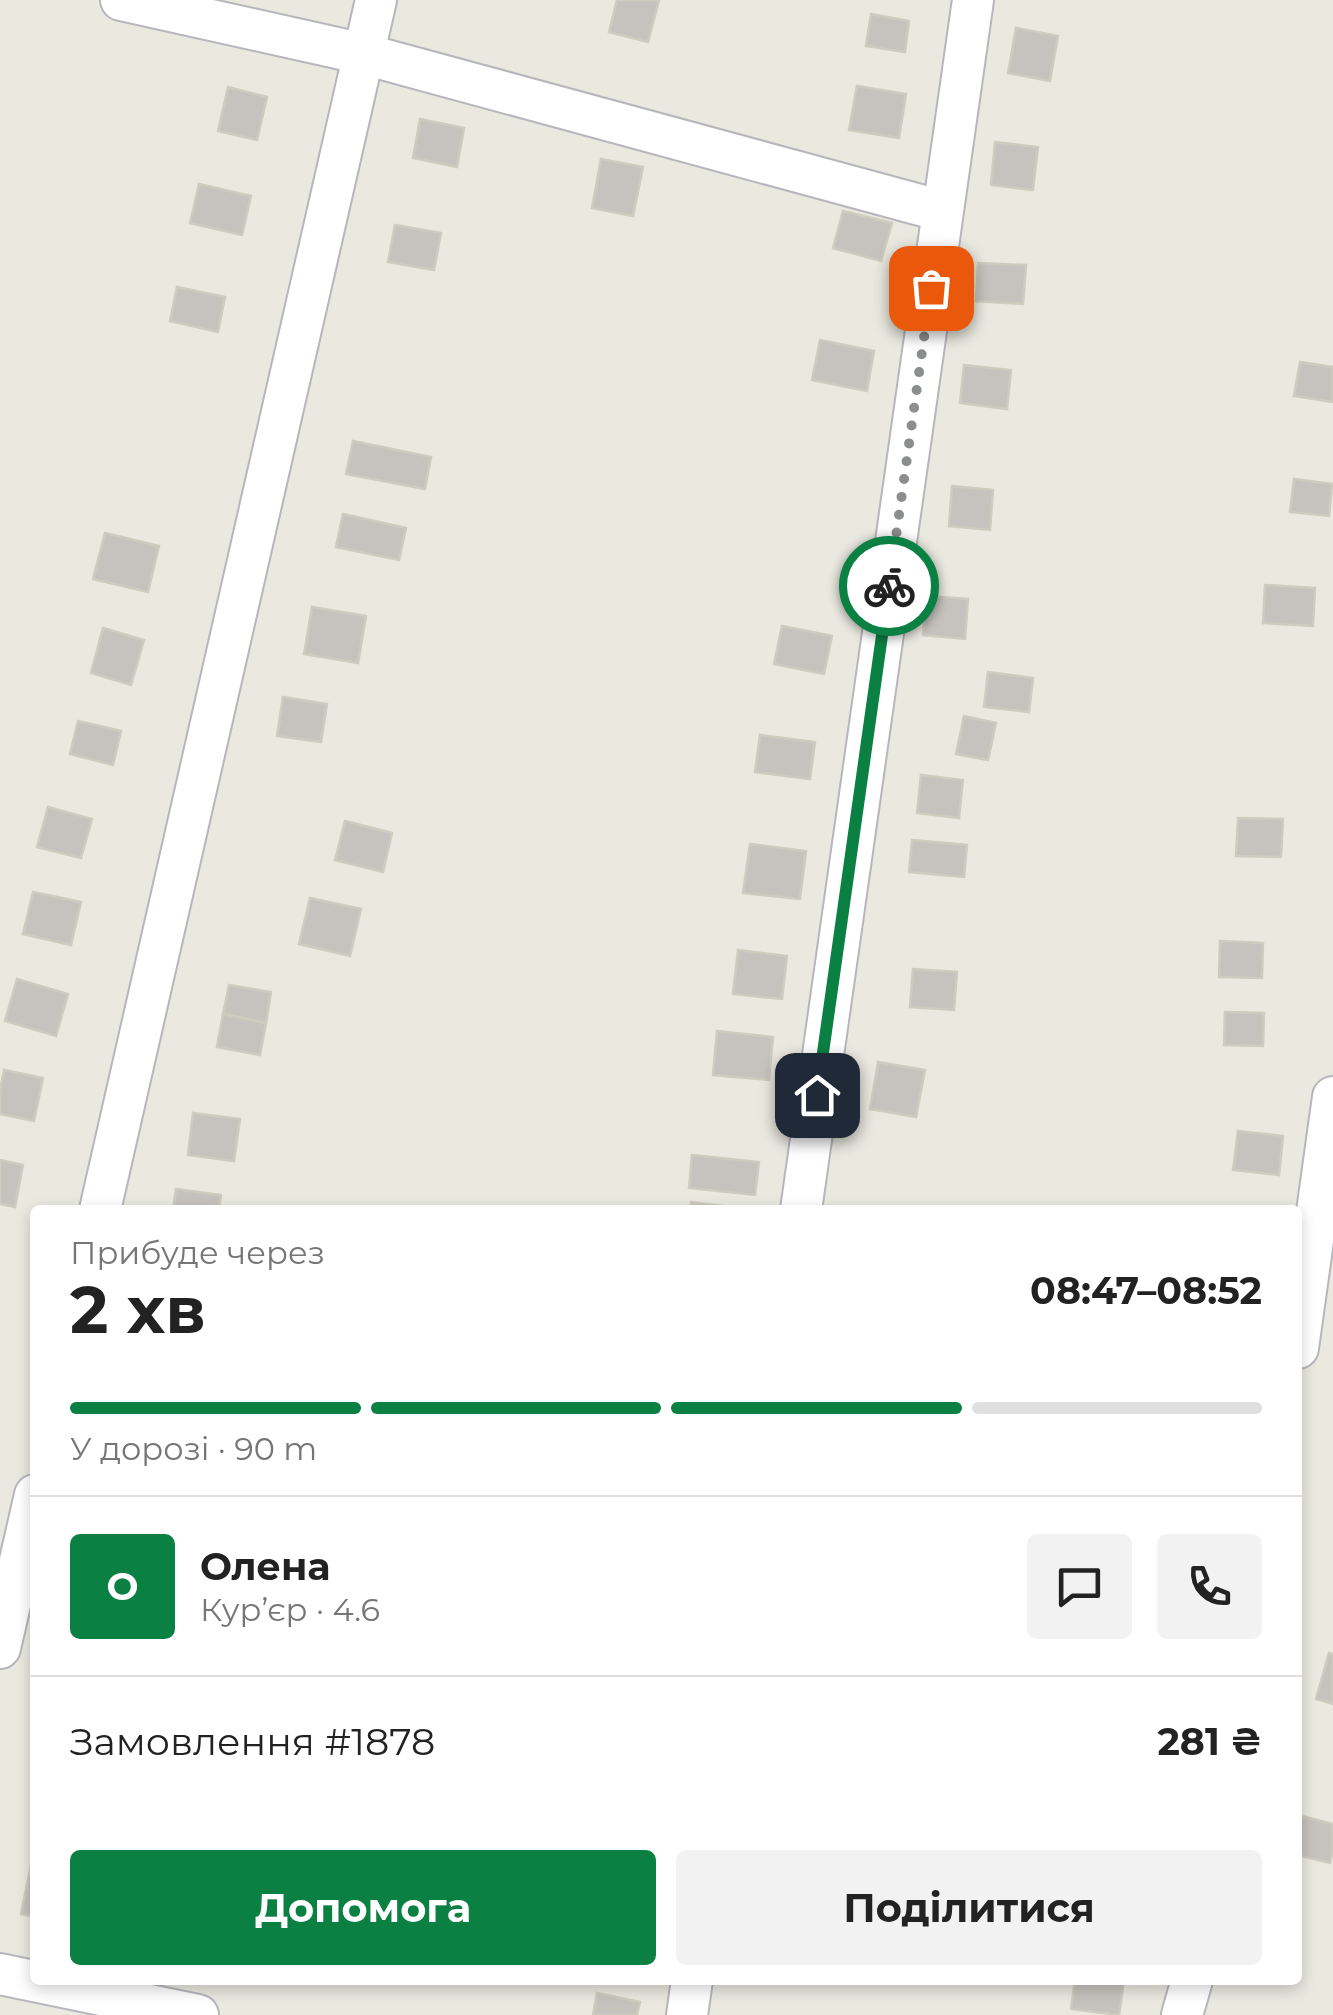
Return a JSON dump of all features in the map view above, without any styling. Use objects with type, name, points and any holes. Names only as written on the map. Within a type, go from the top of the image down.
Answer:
[{"type":"street","points":[[120,0],[364,54],[942,211]]},
{"type":"street","points":[[101,1205],[376,0]]},
{"type":"street","points":[[802,1205],[972,0]]},
{"type":"street","points":[[1302,1319],[1333,1097]]},
{"type":"street","points":[[0,1648],[30,1517]]},
{"type":"street","points":[[0,1974],[30,1980]]},
{"type":"street","points":[[53,1985],[198,2015]]},
{"type":"street","points":[[688,2015],[691,1985]]},
{"type":"street","points":[[1182,2015],[1191,1985]]},
{"type":"building","points":[[617,0],[659,0],[648,42],[609,32]]},
{"type":"building","points":[[871,14],[909,21],[905,52],[866,46]]},
{"type":"building","points":[[1016,28],[1058,36],[1050,81],[1008,73]]},
{"type":"building","points":[[857,86],[906,94],[899,138],[849,130]]},
{"type":"building","points":[[228,87],[267,97],[257,140],[218,131]]},
{"type":"building","points":[[420,119],[464,128],[457,167],[413,158]]},
{"type":"building","points":[[995,142],[1038,147],[1033,190],[991,185]]},
{"type":"building","points":[[601,159],[643,167],[633,216],[592,208]]},
{"type":"building","points":[[199,184],[251,196],[242,235],[190,223]]},
{"type":"building","points":[[843,211],[892,223],[881,261],[833,248]]},
{"type":"building","points":[[395,225],[441,233],[434,270],[388,262]]},
{"type":"building","points":[[978,263],[1026,265],[1023,304],[976,301]]},
{"type":"building","points":[[177,287],[225,297],[218,332],[170,321]]},
{"type":"building","points":[[820,340],[874,351],[867,391],[812,380]]},
{"type":"building","points":[[1300,362],[1333,367],[1333,402],[1294,396]]},
{"type":"building","points":[[964,365],[1011,370],[1007,409],[960,403]]},
{"type":"building","points":[[353,441],[431,457],[425,489],[346,474]]},
{"type":"building","points":[[1294,479],[1332,484],[1329,516],[1290,512]]},
{"type":"building","points":[[952,486],[993,490],[990,530],[949,526]]},
{"type":"building","points":[[343,514],[406,528],[399,560],[336,547]]},
{"type":"building","points":[[105,533],[159,546],[148,592],[93,579]]},
{"type":"building","points":[[1265,585],[1315,588],[1313,626],[1263,623]]},
{"type":"building","points":[[926,596],[968,599],[965,639],[923,635]]},
{"type":"building","points":[[312,607],[366,616],[358,663],[304,654]]},
{"type":"building","points":[[782,626],[832,636],[824,674],[774,664]]},
{"type":"building","points":[[103,628],[144,640],[131,685],[91,673]]},
{"type":"building","points":[[988,672],[1033,678],[1029,712],[984,707]]},
{"type":"building","points":[[283,697],[327,704],[321,742],[277,736]]},
{"type":"building","points":[[964,716],[996,723],[988,760],[956,754]]},
{"type":"building","points":[[78,721],[121,731],[113,765],[70,754]]},
{"type":"building","points":[[760,735],[815,742],[810,779],[755,772]]},
{"type":"building","points":[[921,775],[963,780],[959,818],[917,813]]},
{"type":"building","points":[[48,807],[92,819],[81,858],[37,847]]},
{"type":"building","points":[[1238,818],[1283,819],[1281,857],[1236,856]]},
{"type":"building","points":[[345,821],[392,833],[383,872],[335,860]]},
{"type":"building","points":[[912,840],[967,845],[964,877],[909,872]]},
{"type":"building","points":[[750,844],[806,851],[800,899],[743,893]]},
{"type":"building","points":[[33,892],[81,902],[71,945],[23,934]]},
{"type":"building","points":[[310,898],[361,909],[350,956],[299,944]]},
{"type":"building","points":[[1220,941],[1263,943],[1262,978],[1219,977]]},
{"type":"building","points":[[738,950],[787,956],[782,999],[733,994]]},
{"type":"building","points":[[913,969],[957,972],[954,1010],[910,1007]]},
{"type":"building","points":[[17,979],[68,994],[56,1036],[5,1021]]},
{"type":"building","points":[[229,985],[271,992],[266,1023],[223,1014]]},
{"type":"building","points":[[1225,1012],[1264,1013],[1263,1046],[1224,1045]]},
{"type":"building","points":[[223,1014],[266,1023],[260,1055],[217,1047]]},
{"type":"building","points":[[717,1031],[773,1037],[769,1080],[713,1075]]},
{"type":"building","points":[[878,1062],[925,1070],[916,1117],[870,1109]]},
{"type":"building","points":[[4,1070],[43,1078],[34,1121],[0,1114]]},
{"type":"building","points":[[193,1113],[240,1119],[234,1161],[188,1155]]},
{"type":"building","points":[[1238,1131],[1283,1136],[1279,1175],[1233,1170]]},
{"type":"building","points":[[692,1155],[759,1162],[755,1195],[689,1188]]},
{"type":"building","points":[[0,1160],[23,1165],[15,1207],[0,1204]]},
{"type":"building","points":[[176,1189],[221,1195],[220,1205],[174,1205]]},
{"type":"building","points":[[1329,1653],[1333,1654],[1333,1704],[1316,1699]]},
{"type":"building","points":[[1302,1816],[1333,1824],[1330,1863],[1302,1856]]},
{"type":"building","points":[[30,1870],[30,1916],[21,1914]]},
{"type":"building","points":[[1074,1985],[1123,1985],[1119,2015],[1071,2009]]},
{"type":"building","points":[[597,1993],[640,2002],[637,2015],[593,2015]]},
{"type":"way so far","points":[[889,586],[931,288]]},
{"type":"route","points":[[817,1095],[889,586]]}]
